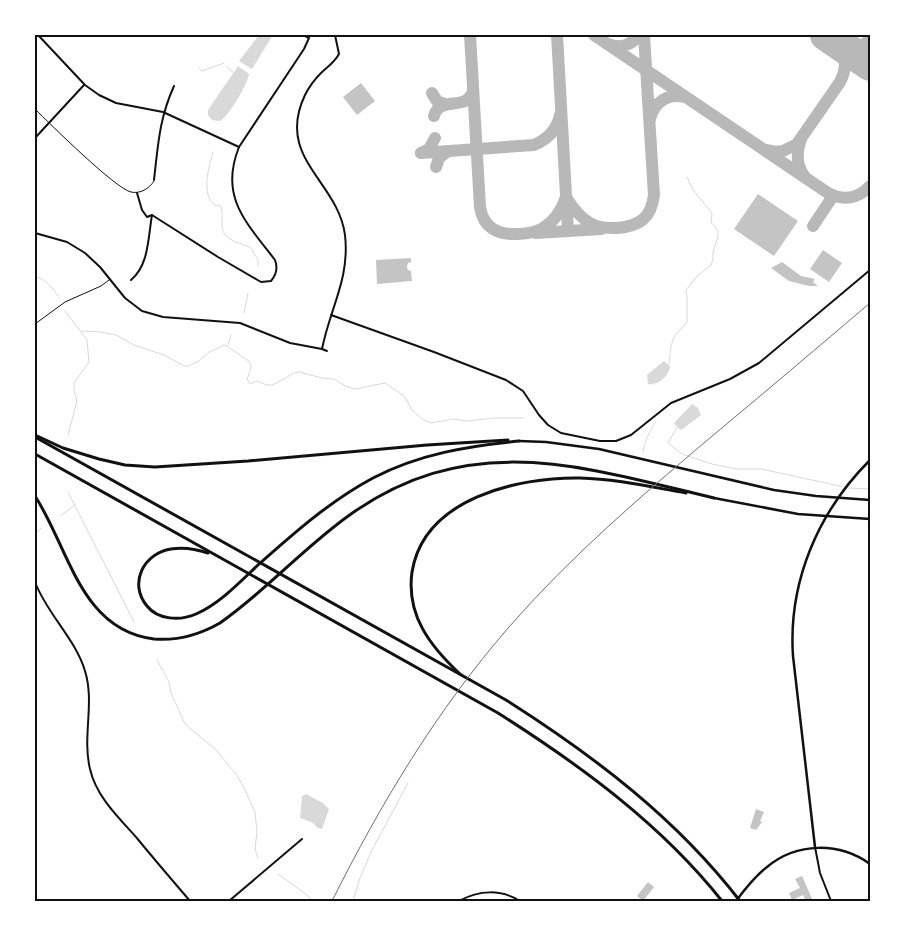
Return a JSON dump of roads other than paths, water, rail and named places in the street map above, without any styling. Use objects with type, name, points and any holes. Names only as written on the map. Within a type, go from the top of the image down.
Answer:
[{"type":"highway","points":[[35,436],[99,459],[125,465],[155,467],[204,465],[488,440],[519,441]]},
{"type":"highway","points":[[35,436],[506,700],[578,749],[641,797],[689,841],[721,877],[738,900]]},
{"type":"highway","points":[[213,554],[191,548],[172,548],[151,557],[143,566],[139,579],[140,593],[146,605],[155,613],[166,617],[188,617],[209,606],[331,504],[360,485],[390,470],[439,452],[475,445],[519,441]]},
{"type":"highway","points":[[35,454],[498,713],[546,744],[601,784],[660,834],[694,868],[722,901]]},
{"type":"highway","points":[[35,496],[48,518],[77,581],[86,596],[102,615],[127,632],[148,638],[160,639],[188,637],[199,634],[220,623],[350,515],[388,492],[409,482],[443,471],[483,463],[523,461],[578,466],[714,498]]},
{"type":"highway","points":[[464,678],[436,650],[427,638],[417,618],[412,601],[412,579],[418,553],[432,528],[445,516],[462,505],[496,490],[549,479],[582,478],[619,482],[714,498]]},
{"type":"main road","points":[[519,441],[546,442],[599,449],[774,490],[816,496],[870,500]]},
{"type":"main road","points":[[815,847],[796,691],[792,639],[796,594],[816,537],[831,508],[854,477],[870,460]]},
{"type":"main road","points":[[714,498],[798,514],[870,518]]},
{"type":"main road","points":[[738,900],[760,873],[776,860],[797,850],[815,847],[831,848],[847,852],[870,864]]},
{"type":"street","points":[[38,35],[85,85],[99,95],[110,101],[163,112],[239,147]]},
{"type":"street","points":[[152,214],[218,257],[261,282],[271,281],[276,272],[276,260],[240,212],[232,189],[233,164],[239,147],[304,49],[308,38],[303,35]]},
{"type":"street","points":[[322,349],[345,274],[346,249],[340,218],[332,199],[309,168],[303,156],[299,140],[298,122],[302,105],[310,86],[339,54],[335,35]]},
{"type":"street","points":[[35,138],[85,85]]},
{"type":"street","points":[[154,180],[163,112],[174,86]]},
{"type":"street","points":[[137,193],[146,217],[152,214]]},
{"type":"street","points":[[132,280],[137,276],[144,263],[152,214]]},
{"type":"street","points":[[35,233],[76,247],[110,278],[130,304],[149,314],[171,318],[240,323],[290,343],[328,351]]},
{"type":"street","points":[[331,315],[506,380],[523,391],[548,425],[561,432],[600,441],[616,441],[638,431],[671,403],[730,379],[759,363],[870,270]]},
{"type":"street","points":[[35,582],[48,608],[78,652],[86,672],[89,706],[87,748],[93,779],[102,796],[115,813],[190,901]]},
{"type":"street","points":[[229,901],[302,839]]},
{"type":"street","points":[[815,847],[820,873],[831,901]]},
{"type":"street","points":[[460,901],[474,894],[489,892],[506,894],[520,901]]},
{"type":"lane","points":[[35,110],[119,186],[137,193],[148,188],[154,180]]},
{"type":"lane","points":[[35,324],[65,302],[101,286],[110,278]]},
{"type":"waterway","points":[[199,68],[202,71],[224,63]]},
{"type":"waterway","points":[[227,67],[234,73]]},
{"type":"waterway","points":[[213,152],[207,180],[208,195],[216,206],[220,205],[225,234],[228,238],[251,248],[258,260],[258,266]]},
{"type":"waterway","points":[[669,364],[674,337],[687,322],[686,290],[696,277],[711,265],[718,236],[718,231],[711,222],[712,213],[693,190],[687,177]]},
{"type":"waterway","points":[[35,277],[46,281],[58,296]]},
{"type":"waterway","points":[[244,313],[248,293]]},
{"type":"waterway","points":[[65,311],[87,340],[89,362],[74,383],[77,401],[68,435]]},
{"type":"waterway","points":[[82,331],[116,335],[134,345],[164,355],[184,366],[189,366],[199,361],[209,352],[224,345],[250,362],[251,368],[247,379],[250,384],[257,381],[273,385],[299,372],[334,379],[347,387],[356,389],[385,383],[404,396],[412,410],[422,419],[431,423],[453,419],[467,421],[495,418],[524,418]]},
{"type":"waterway","points":[[228,345],[231,335]]},
{"type":"waterway","points":[[643,452],[646,439],[656,421]]},
{"type":"waterway","points":[[677,427],[668,443],[682,454],[712,464],[736,469],[761,469],[844,487]]},
{"type":"waterway","points":[[848,488],[870,489]]},
{"type":"waterway","points":[[68,492],[134,622]]},
{"type":"waterway","points":[[60,516],[75,505]]},
{"type":"waterway","points":[[35,535],[41,528]]},
{"type":"waterway","points":[[157,660],[169,682],[171,693],[185,724],[216,750],[236,774],[243,786],[255,812],[257,832],[255,849],[258,858]]},
{"type":"waterway","points":[[353,901],[371,852],[408,783]]},
{"type":"waterway","points":[[278,874],[307,895],[312,901]]},
{"type":"railway","points":[[332,901],[370,829],[434,724],[483,659],[532,601],[632,505],[870,303]]}]
